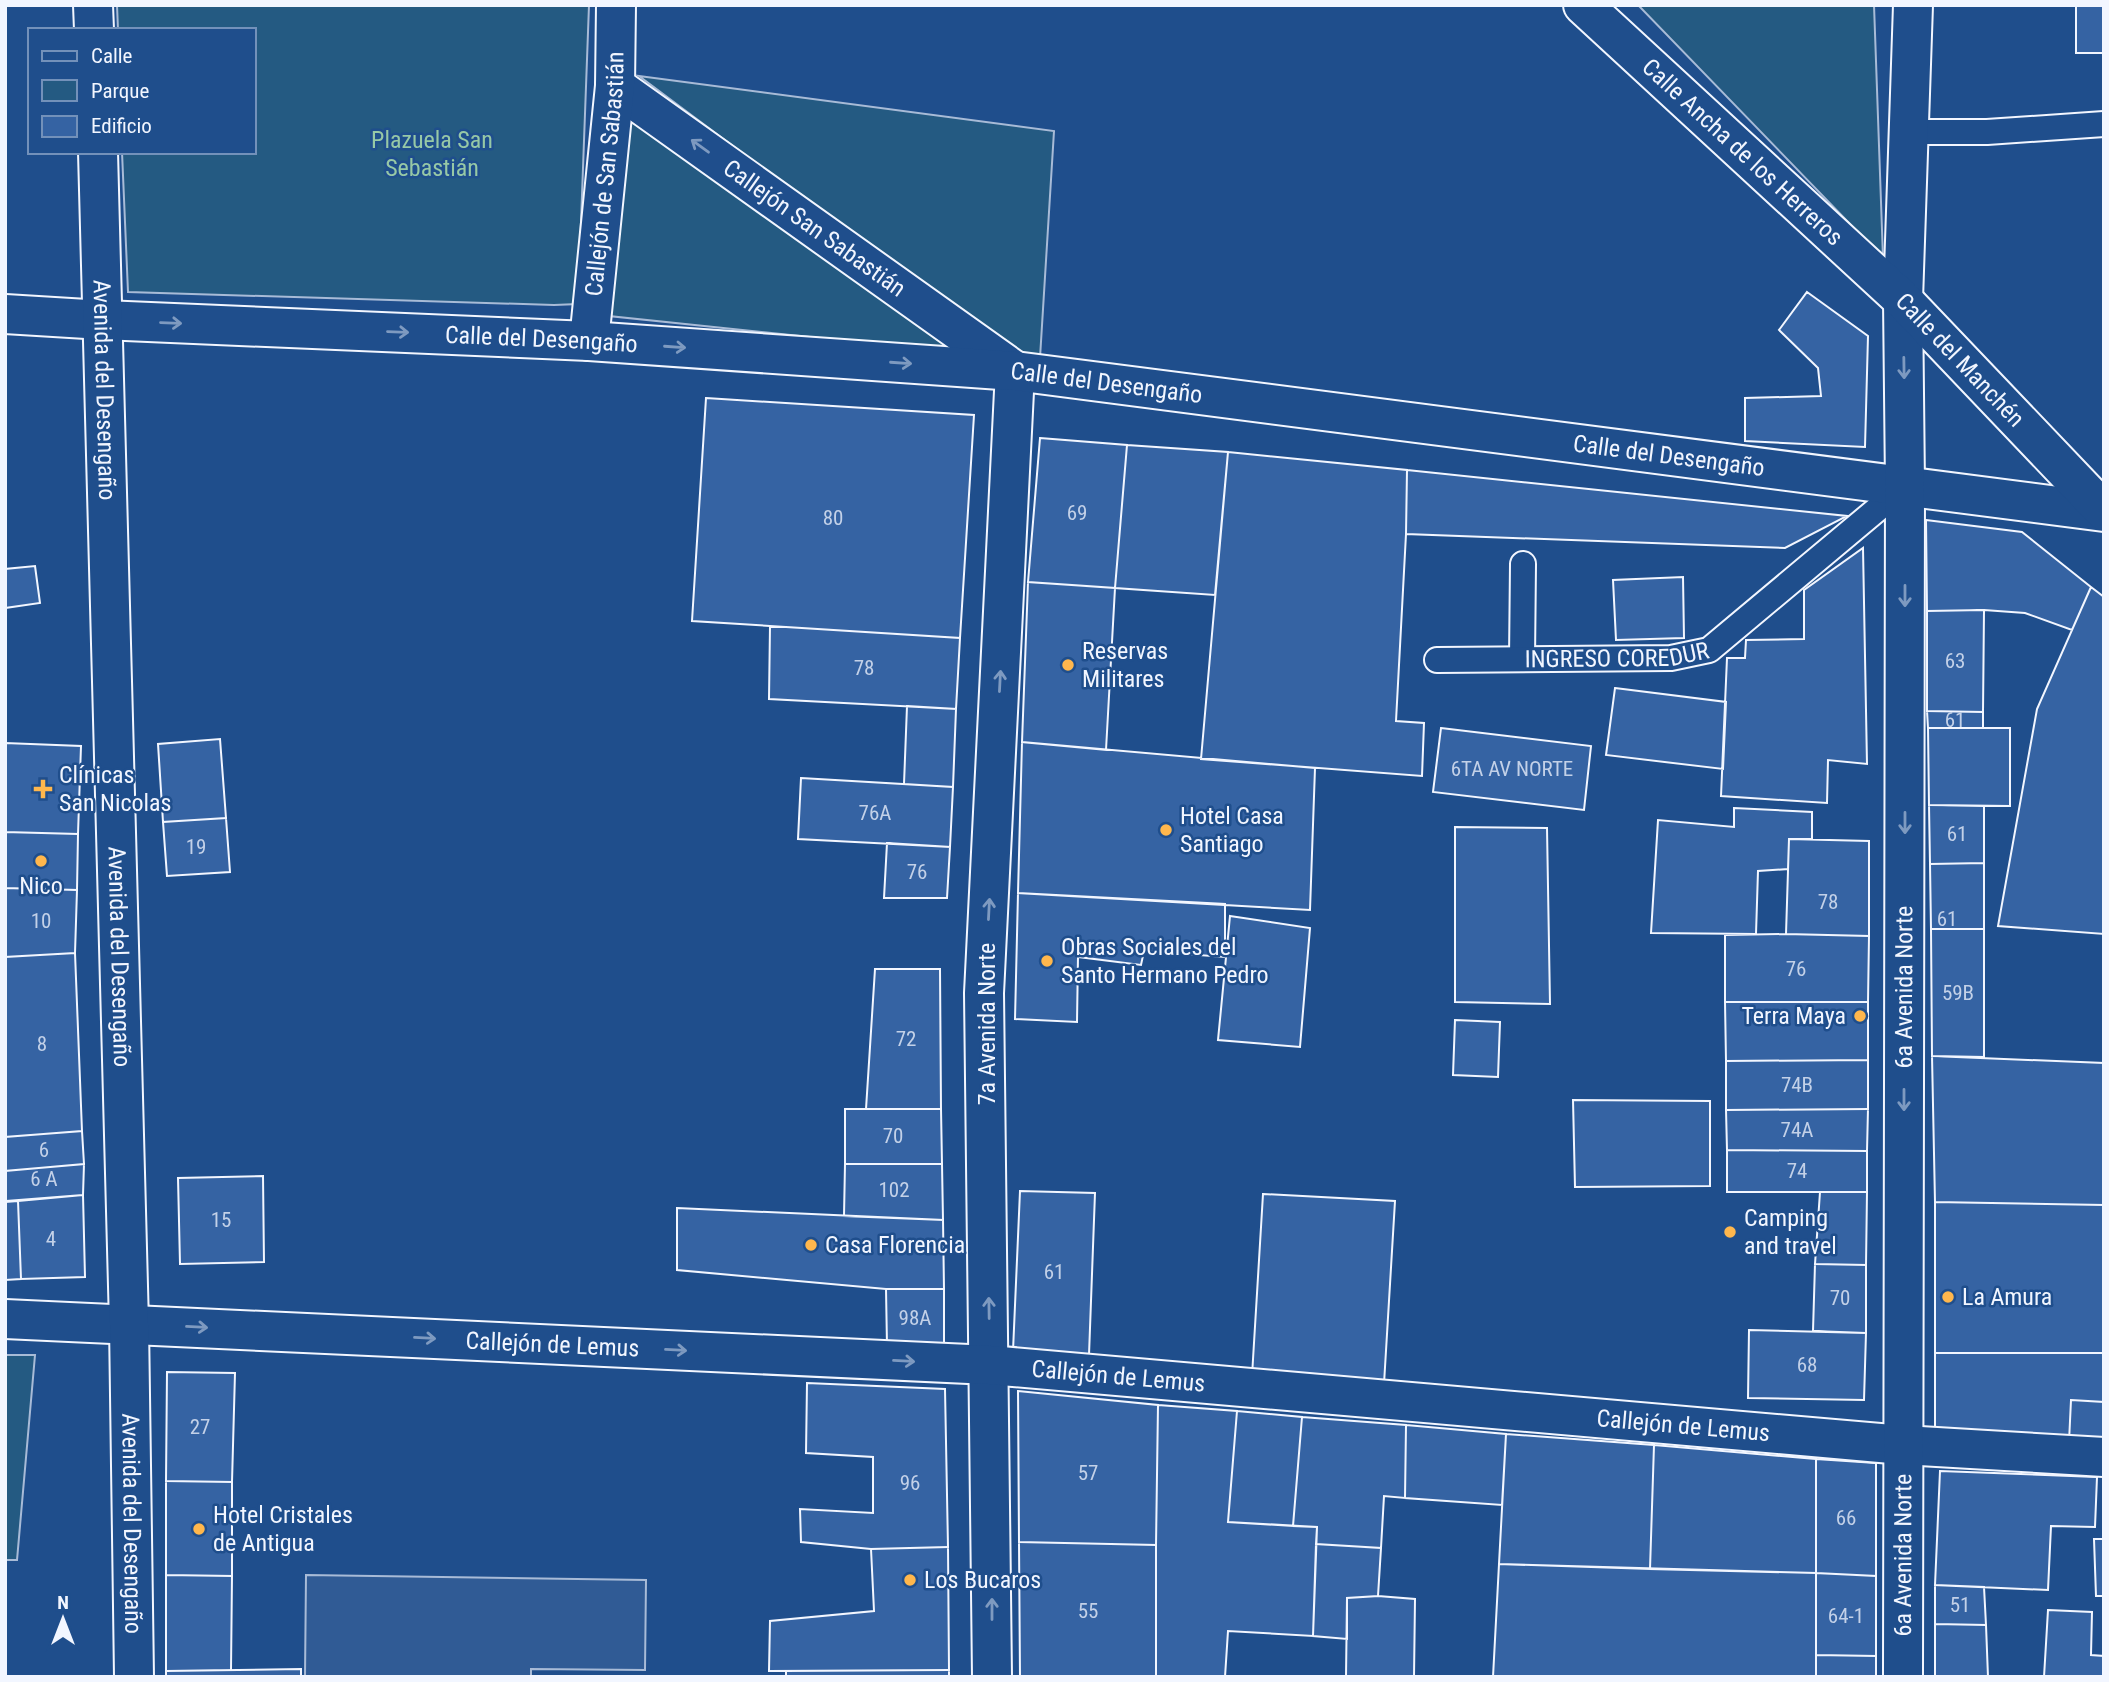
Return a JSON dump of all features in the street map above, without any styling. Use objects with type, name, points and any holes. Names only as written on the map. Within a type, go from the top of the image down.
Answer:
[{"type":"street","points":[[93,5],[94,28]]},
{"type":"street","name":"Callejón de San Sabastián","points":[[589,341],[615,86],[616,5]]},
{"type":"street","name":"Calle Ancha de los Herreros","points":[[1583,5],[1903,300]]},
{"type":"street","name":"Calle del Manchén","points":[[1913,5],[1903,300],[2104,511]]},
{"type":"street","name":"Callejón San Sabastián","points":[[615,86],[1015,371]]},
{"type":"street","name":"Avenida del Desengaño","points":[[98,154],[129,1324],[134,1677]]},
{"type":"street","name":"6a Avenida Norte","points":[[1903,300],[1903,1677]]},
{"type":"street","name":"Calle del Desengaño","points":[[5,314],[589,341],[1015,371],[2104,511]]},
{"type":"street","name":"7a Avenida Norte","points":[[992,1677],[985,993],[1015,371]]},
{"type":"street","name":"Callejón de Lemus","points":[[5,1319],[990,1365],[1903,1445],[2104,1457]]},
{"type":"lane","points":[[1909,132],[1987,132],[2104,124]]},
{"type":"lane","name":"INGRESO COREDUR","points":[[1437,660],[1671,658],[1709,650],[1905,486]]},
{"type":"lane","points":[[1522,659],[1523,564]]},
{"type":"green space","name":"Plazuela San Sebastián","points":[[117,5],[589,5],[578,304],[128,292],[122,154],[256,154],[256,28],[118,28]]},
{"type":"green space","points":[[1638,5],[1874,5],[1883,258]]},
{"type":"green space","points":[[639,76],[1054,131],[1039,374]]},
{"type":"green space","points":[[626,117],[963,353],[609,316]]},
{"type":"green space","points":[[5,1355],[35,1355],[17,1560],[5,1560]]},
{"type":"shaded area","points":[[306,1575],[646,1580],[645,1670],[531,1669],[531,1677],[305,1677]]},
{"type":"building","points":[[2076,5],[2104,5],[2104,53],[2076,53]]},
{"type":"building","points":[[1807,292],[1868,336],[1865,447],[1745,441],[1745,398],[1821,396],[1818,368],[1779,330]]},
{"type":"building","points":[[706,398],[974,415],[960,638],[692,621]]},
{"type":"building","points":[[1040,438],[1127,445],[1115,588],[1028,582]]},
{"type":"building","points":[[1127,445],[1228,452],[1215,595],[1115,588]]},
{"type":"building","points":[[1228,452],[1407,470],[1396,721],[1424,723],[1422,776],[1201,759]]},
{"type":"building","points":[[1407,470],[1847,516],[1785,548],[1406,534]]},
{"type":"building","points":[[1926,520],[2022,532],[2091,587],[2072,630],[2025,613],[1984,610],[1927,611]]},
{"type":"building","points":[[1863,548],[1867,764],[1828,760],[1827,803],[1721,796],[1727,658],[1745,658],[1746,640],[1804,639],[1804,590]]},
{"type":"building","points":[[35,566],[40,603],[5,608],[5,569]]},
{"type":"building","points":[[1683,577],[1684,638],[1616,640],[1613,580]]},
{"type":"building","name":"Reservas Militares","points":[[1028,582],[1115,588],[1106,750],[1022,742]]},
{"type":"building","points":[[2091,587],[2104,597],[2104,934],[1998,926],[2037,709]]},
{"type":"building","points":[[1984,610],[1983,712],[1927,711],[1927,611]]},
{"type":"building","points":[[770,626],[960,638],[956,709],[769,699]]},
{"type":"building","points":[[1615,688],[1726,702],[1723,769],[1606,755]]},
{"type":"building","points":[[907,706],[956,709],[953,787],[904,784]]},
{"type":"building","points":[[1927,711],[1983,712],[1983,728],[1928,728]]},
{"type":"building","points":[[1441,728],[1591,746],[1584,810],[1433,792]]},
{"type":"building","points":[[1928,728],[2010,728],[2010,806],[1929,805]]},
{"type":"building","points":[[220,739],[226,818],[163,822],[158,744]]},
{"type":"building","name":"Hotel Casa Santiago","points":[[1022,742],[1315,768],[1310,910],[1018,893]]},
{"type":"building","name":"Clínicas San Nicolas","points":[[5,743],[81,746],[78,834],[5,832]]},
{"type":"building","points":[[801,778],[953,787],[950,847],[798,839]]},
{"type":"building","points":[[1929,805],[1984,806],[1984,863],[1930,864]]},
{"type":"building","points":[[1734,808],[1812,812],[1812,839],[1789,839],[1788,869],[1758,871],[1756,934],[1651,933],[1658,820],[1734,827]]},
{"type":"building","points":[[226,818],[230,872],[167,876],[163,822]]},
{"type":"building","points":[[1455,827],[1547,828],[1550,1004],[1455,1002]]},
{"type":"building","name":"Nico","points":[[5,832],[78,834],[77,890],[5,888]]},
{"type":"building","points":[[1789,839],[1869,841],[1869,936],[1786,934]]},
{"type":"building","points":[[887,843],[950,847],[947,898],[884,898]]},
{"type":"building","points":[[1984,863],[1984,929],[1931,929],[1930,864]]},
{"type":"building","points":[[5,888],[77,890],[75,953],[5,957]]},
{"type":"building","name":"Obras Sociales del Santo Hermano Pedro","points":[[1018,893],[1225,904],[1225,957],[1144,951],[1141,965],[1078,957],[1077,1022],[1015,1019]]},
{"type":"building","points":[[1230,916],[1310,928],[1300,1047],[1218,1040]]},
{"type":"building","points":[[1931,929],[1984,929],[1984,1057],[1932,1056]]},
{"type":"building","points":[[1725,935],[1869,936],[1868,1002],[1725,1002]]},
{"type":"building","points":[[75,953],[82,1131],[5,1137],[5,957]]},
{"type":"building","points":[[875,969],[940,969],[941,1109],[866,1109]]},
{"type":"building","points":[[1725,1002],[1868,1002],[1868,1060],[1726,1061]]},
{"type":"building","points":[[1455,1020],[1500,1022],[1498,1077],[1453,1075]]},
{"type":"building","points":[[1932,1056],[2104,1063],[2104,1205],[1935,1202]]},
{"type":"building","points":[[1868,1060],[1868,1109],[1726,1110],[1726,1061]]},
{"type":"building","points":[[1573,1100],[1710,1101],[1710,1186],[1575,1187]]},
{"type":"building","points":[[845,1109],[941,1109],[942,1164],[845,1164]]},
{"type":"building","points":[[1868,1109],[1867,1151],[1727,1150],[1726,1110]]},
{"type":"building","points":[[82,1131],[84,1164],[5,1171],[5,1137]]},
{"type":"building","points":[[1727,1150],[1867,1151],[1867,1192],[1727,1192]]},
{"type":"building","points":[[84,1164],[83,1195],[6,1201],[5,1171]]},
{"type":"building","points":[[845,1164],[942,1164],[943,1220],[844,1216]]},
{"type":"building","points":[[263,1176],[264,1262],[180,1264],[178,1178]]},
{"type":"building","points":[[1020,1191],[1095,1193],[1089,1355],[1013,1351]]},
{"type":"building","points":[[1820,1192],[1867,1192],[1866,1265],[1815,1264]]},
{"type":"building","points":[[1263,1194],[1395,1201],[1384,1384],[1252,1376]]},
{"type":"building","points":[[83,1195],[85,1277],[21,1279],[18,1201]]},
{"type":"building","points":[[18,1201],[21,1279],[5,1280],[5,1202]]},
{"type":"building","points":[[1935,1202],[2104,1205],[2104,1353],[1935,1353]]},
{"type":"building","name":"Casa Florencia","points":[[677,1208],[943,1220],[944,1289],[886,1289],[677,1270]]},
{"type":"building","points":[[1815,1264],[1866,1265],[1866,1333],[1813,1331]]},
{"type":"building","points":[[886,1289],[944,1289],[944,1346],[887,1346]]},
{"type":"building","points":[[1749,1330],[1866,1333],[1864,1400],[1748,1398]]},
{"type":"building","points":[[1935,1353],[2104,1353],[2104,1402],[2071,1400],[2069,1442],[1935,1437]]},
{"type":"building","points":[[167,1372],[235,1373],[232,1482],[166,1481]]},
{"type":"building","points":[[807,1383],[945,1389],[948,1547],[871,1549],[801,1542],[800,1509],[873,1513],[873,1457],[806,1453]]},
{"type":"building","points":[[1018,1391],[1158,1405],[1156,1545],[1019,1542]]},
{"type":"building","points":[[2071,1400],[2104,1402],[2104,1444],[2069,1442]]},
{"type":"building","points":[[1158,1405],[1237,1411],[1228,1522],[1317,1527],[1313,1636],[1228,1631],[1225,1677],[1156,1677]]},
{"type":"building","points":[[1237,1411],[1302,1417],[1293,1526],[1228,1522]]},
{"type":"building","points":[[1302,1417],[1406,1425],[1405,1498],[1384,1496],[1381,1548],[1316,1544],[1317,1527],[1293,1526]]},
{"type":"building","points":[[1406,1425],[1506,1434],[1502,1505],[1405,1498]]},
{"type":"building","points":[[1506,1434],[1654,1445],[1650,1569],[1499,1564]]},
{"type":"building","points":[[1654,1445],[1816,1459],[1816,1573],[1650,1569]]},
{"type":"building","points":[[1816,1459],[1876,1463],[1876,1576],[1816,1573]]},
{"type":"building","points":[[1940,1471],[2097,1477],[2095,1527],[2051,1526],[2048,1590],[1935,1585]]},
{"type":"building","name":"Hotel Cristales de Antigua","points":[[166,1481],[232,1482],[232,1576],[166,1575]]},
{"type":"building","points":[[2094,1539],[2104,1539],[2104,1596],[2096,1596]]},
{"type":"building","points":[[1019,1542],[1156,1545],[1156,1677],[1020,1677]]},
{"type":"building","points":[[1316,1544],[1381,1548],[1378,1596],[1347,1598],[1347,1639],[1313,1636]]},
{"type":"building","name":"Los Bucaros","points":[[948,1547],[949,1670],[769,1671],[770,1621],[874,1611],[871,1549]]},
{"type":"building","points":[[1499,1564],[1816,1573],[1816,1677],[1493,1677]]},
{"type":"building","points":[[1816,1573],[1876,1576],[1876,1656],[1816,1655]]},
{"type":"building","name":"Hotel Cristales de Antigua","points":[[166,1575],[232,1576],[231,1670],[166,1671]]},
{"type":"building","points":[[1935,1585],[1984,1587],[1986,1625],[1935,1624]]},
{"type":"building","points":[[1378,1596],[1415,1599],[1414,1677],[1346,1677],[1347,1598]]},
{"type":"building","points":[[2048,1610],[2092,1612],[2091,1655],[2104,1656],[2104,1677],[2044,1677]]},
{"type":"building","points":[[1935,1624],[1986,1625],[1988,1677],[1935,1677]]},
{"type":"building","points":[[1816,1655],[1876,1656],[1876,1677],[1816,1677]]},
{"type":"building","points":[[301,1669],[301,1677],[166,1677],[166,1671]]},
{"type":"building","points":[[949,1670],[949,1677],[786,1677],[786,1671]]},
{"type":"place","name":"Reservas Militares","points":[[1068,665]]},
{"type":"place","name":"Clínicas San Nicolas","points":[[43,789]]},
{"type":"place","name":"Hotel Casa Santiago","points":[[1166,830]]},
{"type":"place","name":"Nico","points":[[41,861]]},
{"type":"place","name":"Obras Sociales del Santo Hermano Pedro","points":[[1047,961]]},
{"type":"place","name":"Terra Maya","points":[[1860,1016]]},
{"type":"place","name":"Camping and travel","points":[[1730,1232]]},
{"type":"place","name":"Casa Florencia","points":[[811,1245]]},
{"type":"place","name":"La Amura","points":[[1948,1297]]},
{"type":"place","name":"Hotel Cristales de Antigua","points":[[199,1529]]},
{"type":"place","name":"Los Bucaros","points":[[910,1580]]}]
